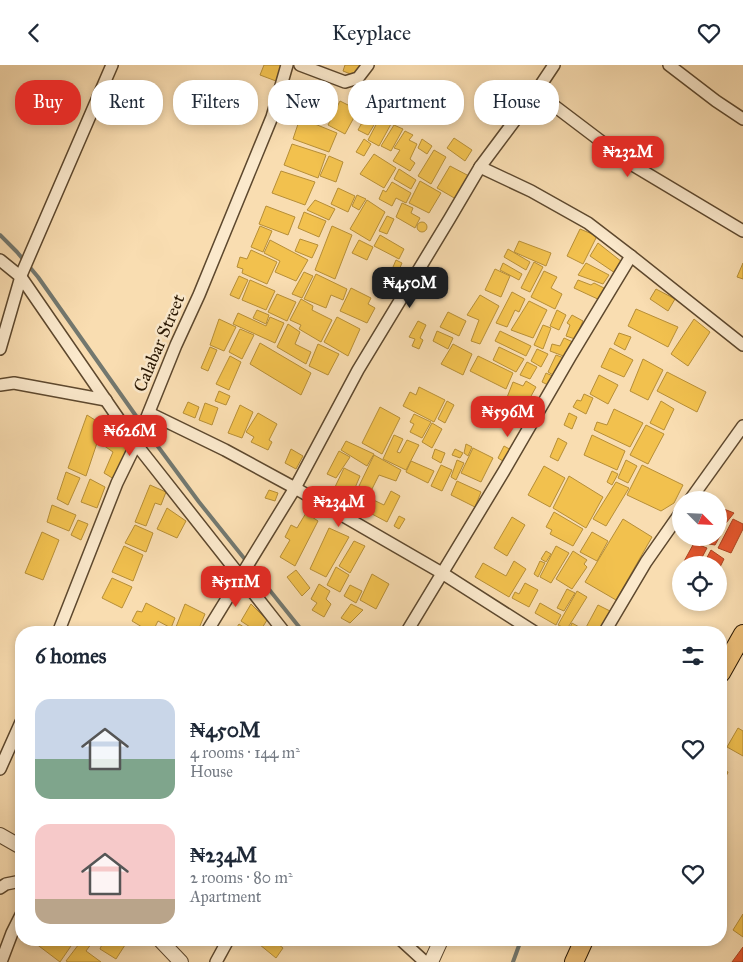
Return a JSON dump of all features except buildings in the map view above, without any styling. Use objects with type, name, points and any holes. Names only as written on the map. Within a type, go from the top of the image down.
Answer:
[{"type":"highway","points":[[727,662],[743,634]]},
{"type":"highway","points":[[574,962],[581,946]]},
{"type":"street","points":[[0,349],[21,275],[112,65]]},
{"type":"street","name":"Calabar Street","points":[[61,626],[117,483],[199,295],[272,117],[287,65]]},
{"type":"street","points":[[300,65],[345,81],[358,77],[368,65]]},
{"type":"street","points":[[544,80],[554,65]]},
{"type":"street","points":[[669,65],[743,119]]},
{"type":"street","points":[[559,109],[631,164],[743,231]]},
{"type":"street","points":[[210,626],[295,488],[358,370],[480,167],[511,125]]},
{"type":"street","points":[[480,167],[531,191],[588,223],[743,345]]},
{"type":"street","points":[[410,626],[631,256]]},
{"type":"street","points":[[0,260],[21,275],[106,401],[242,573],[280,626]]},
{"type":"street","points":[[0,385],[14,383],[106,401]]},
{"type":"street","points":[[149,413],[225,450],[295,488],[442,573],[525,626]]},
{"type":"street","points":[[696,491],[743,426]]},
{"type":"street","points":[[608,626],[646,562],[672,525]]},
{"type":"street","points":[[0,769],[15,735]]},
{"type":"street","points":[[0,835],[15,844]]},
{"type":"street","points":[[0,888],[6,884],[15,882]]},
{"type":"street","points":[[1,962],[15,927]]},
{"type":"street","points":[[166,946],[181,962]]},
{"type":"street","points":[[216,962],[225,946]]},
{"type":"street","points":[[408,946],[425,962]]},
{"type":"street","points":[[432,962],[439,946]]},
{"type":"waterway","points":[[0,235],[38,277],[141,423]]},
{"type":"waterway","points":[[145,429],[199,502],[298,626]]},
{"type":"waterway","points":[[513,962],[519,946]]}]
